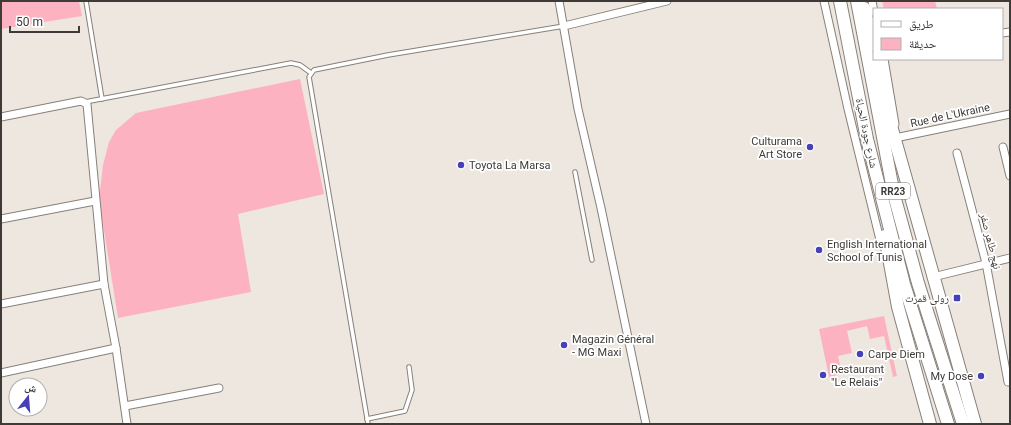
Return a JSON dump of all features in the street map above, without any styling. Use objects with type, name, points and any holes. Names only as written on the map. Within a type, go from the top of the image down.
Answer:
[{"type":"highway","name":"شارع جودة الحياة","points":[[840,1],[867,139],[904,284],[948,424]]},
{"type":"highway","name":"شارع جودة الحياة","points":[[857,1],[894,195],[918,283],[946,377],[973,423]]},
{"type":"highway","points":[[862,1],[870,24],[873,40]]},
{"type":"highway","points":[[877,60],[901,162],[973,423]]},
{"type":"highway","points":[[867,139],[894,290],[930,424]]},
{"type":"street","points":[[559,1],[578,109],[601,208],[646,424]]},
{"type":"street","points":[[564,26],[667,1]]},
{"type":"street","points":[[824,1],[848,109],[894,290]]},
{"type":"street","points":[[884,60],[896,138]]},
{"type":"street","points":[[1,118],[84,102],[87,107],[104,284],[116,348],[127,424]]},
{"type":"street","name":"Rue de L'Ukraine","points":[[896,138],[1010,114]]},
{"type":"street","points":[[1003,147],[1008,161],[1010,176]]},
{"type":"street","name":"نهج طاهر صفر","points":[[957,152],[986,263],[1008,382]]},
{"type":"street","points":[[1,220],[95,201]]},
{"type":"street","points":[[933,277],[1010,258]]},
{"type":"street","points":[[1,304],[104,284]]},
{"type":"street","points":[[1,373],[116,348]]},
{"type":"street","points":[[125,406],[219,388]]},
{"type":"lane","points":[[86,1],[102,99]]},
{"type":"lane","points":[[310,73],[314,70],[388,55],[564,26]]},
{"type":"lane","points":[[84,102],[291,63],[300,65],[310,73]]},
{"type":"lane","points":[[310,73],[309,77],[368,424]]},
{"type":"lane","points":[[575,172],[592,260]]},
{"type":"lane","points":[[367,419],[405,411],[412,390],[409,367]]},
{"type":"green space","points":[[1,1],[79,1],[82,16],[1,29]]},
{"type":"green space","points":[[882,1],[935,1],[937,8],[884,8]]},
{"type":"green space","points":[[300,79],[324,194],[238,214],[251,292],[118,318],[99,199],[103,165],[109,142],[116,130],[136,113]]},
{"type":"green space","points":[[884,316],[897,376],[893,377],[884,336],[870,339],[867,326],[847,331],[852,353],[838,356],[842,374],[829,377],[819,329]]},
{"type":"place","name":"Culturama Art Store","points":[[810,147]]},
{"type":"place","name":"Toyota La Marsa","points":[[461,165]]},
{"type":"place","name":"English International School of Tunis","points":[[819,250]]},
{"type":"place","name":"رولى قمرت","points":[[957,298]]},
{"type":"place","name":"Magazin Général - MG Maxi","points":[[564,345]]},
{"type":"place","name":"Carpe Diem","points":[[860,354]]},
{"type":"place","name":"Restaurant \"Le Relais\"","points":[[823,375]]},
{"type":"place","name":"My Dose","points":[[981,376]]}]
